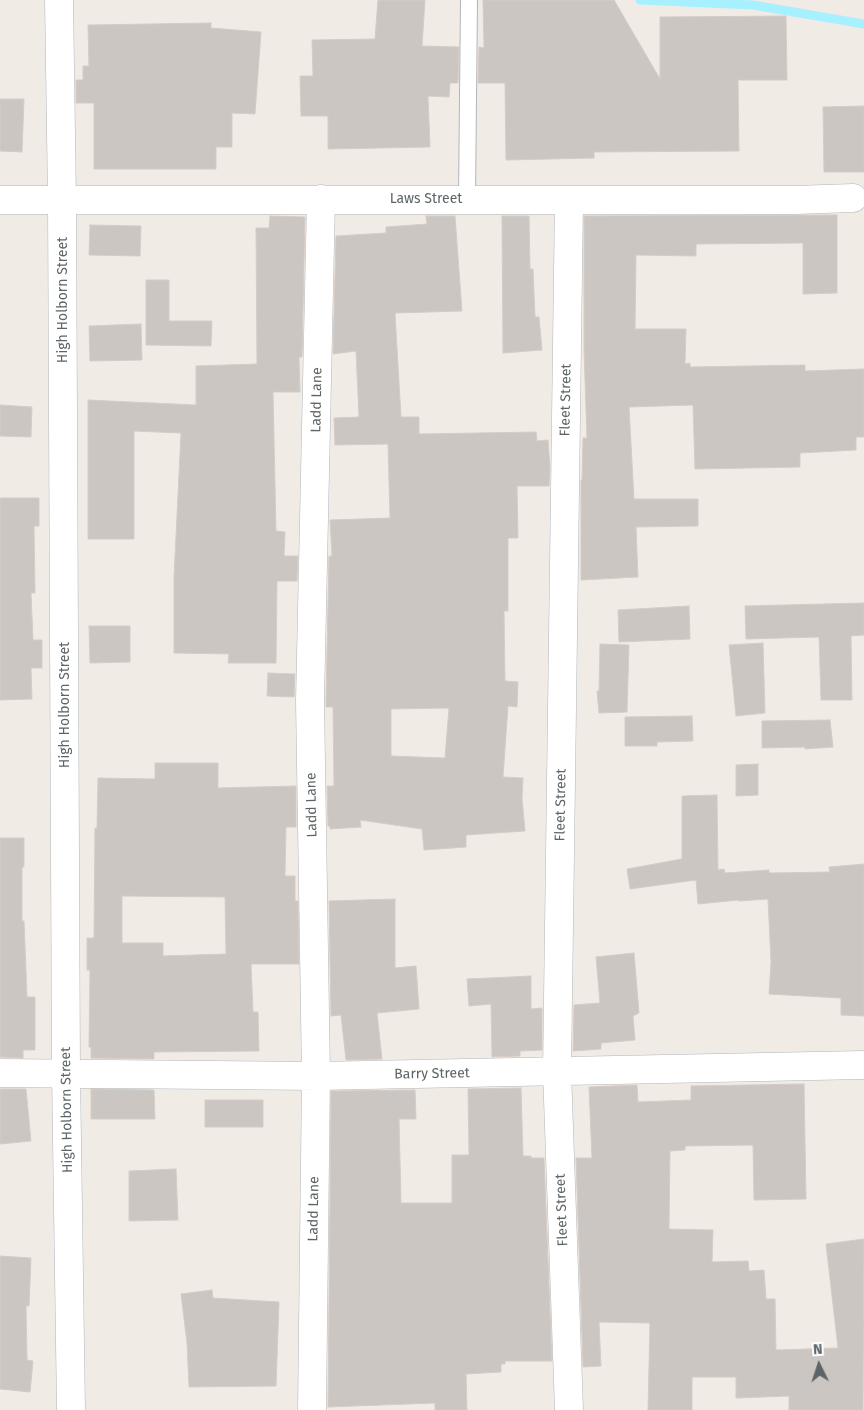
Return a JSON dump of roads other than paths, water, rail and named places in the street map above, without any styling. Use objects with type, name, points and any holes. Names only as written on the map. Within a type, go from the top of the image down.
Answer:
[{"type":"street","name":"High Holborn Street","points":[[60,0],[66,1073],[71,1410]]},
{"type":"street","name":"Laws Street","points":[[0,200],[853,198]]},
{"type":"street","name":"Ladd Lane","points":[[312,1410],[316,1076],[310,701],[321,199]]},
{"type":"street","name":"Fleet Street","points":[[569,200],[557,1071],[569,1410]]},
{"type":"street","name":"Barry Street","points":[[0,1074],[316,1076],[864,1065]]},
{"type":"lane","points":[[467,199],[469,0]]},
{"type":"waterway","points":[[640,0],[753,5],[864,24]]}]
